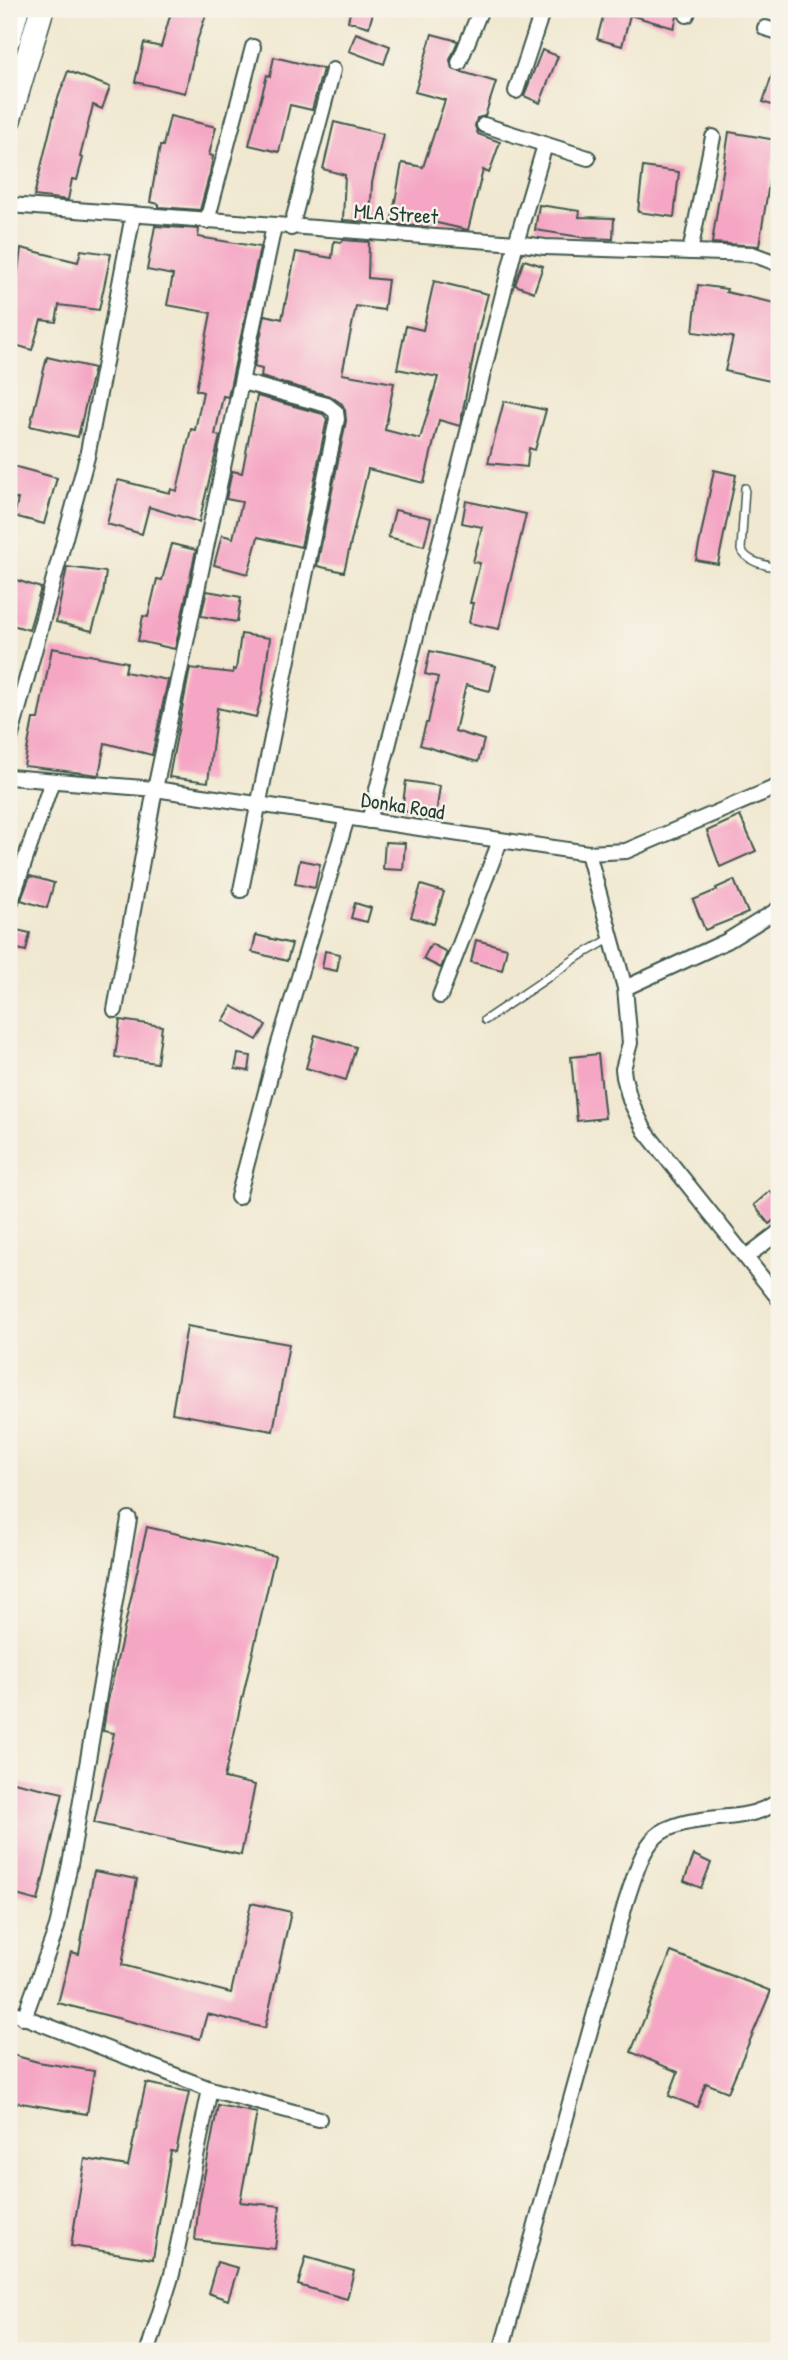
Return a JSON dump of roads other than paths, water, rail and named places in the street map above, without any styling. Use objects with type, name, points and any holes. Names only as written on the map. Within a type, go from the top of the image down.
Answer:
[{"type":"main road","points":[[9,38],[17,9]]},
{"type":"main road","points":[[9,120],[42,9]]},
{"type":"street","points":[[459,63],[480,9]]},
{"type":"street","points":[[516,91],[542,9]]},
{"type":"street","points":[[207,221],[253,47]]},
{"type":"street","points":[[291,228],[333,70]]},
{"type":"street","points":[[484,125],[588,158]]},
{"type":"street","points":[[690,252],[713,137]]},
{"type":"street","points":[[369,821],[516,243],[545,145]]},
{"type":"street","name":"MLA Street","points":[[9,205],[545,247],[752,254],[779,264]]},
{"type":"street","points":[[9,743],[87,457],[133,215]]},
{"type":"street","points":[[115,1010],[155,789],[274,226]]},
{"type":"street","points":[[242,382],[327,405],[336,412],[337,419],[242,890]]},
{"type":"street","name":"Donka Road","points":[[9,777],[155,789],[588,853],[626,851],[779,786]]},
{"type":"street","points":[[9,907],[52,781]]},
{"type":"street","points":[[238,1197],[277,1049],[347,818]]},
{"type":"street","points":[[440,996],[500,841]]},
{"type":"street","points":[[588,853],[625,988],[630,1043],[623,1069],[630,1100],[645,1131],[779,1300]]},
{"type":"street","points":[[625,988],[727,941],[779,909]]},
{"type":"street","points":[[746,1257],[779,1232]]},
{"type":"street","points":[[24,2018],[57,1927],[129,1519]]},
{"type":"street","points":[[500,2351],[621,1918],[645,1850],[654,1836],[668,1827],[688,1821],[748,1815],[767,1810],[779,1801]]},
{"type":"street","points":[[9,2011],[210,2089],[318,2119]]},
{"type":"street","points":[[148,2351],[172,2274],[210,2089]]},
{"type":"lane","points":[[745,488],[741,550],[745,557],[753,561],[779,568]]},
{"type":"lane","points":[[485,1020],[612,937]]}]
